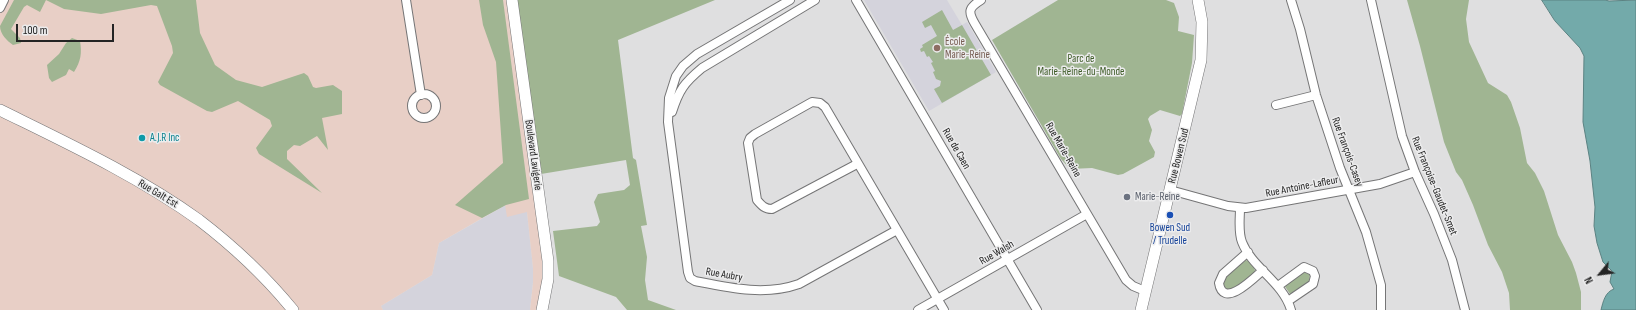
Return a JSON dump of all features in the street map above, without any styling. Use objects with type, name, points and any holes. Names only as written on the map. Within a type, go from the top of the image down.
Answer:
[{"type":"street","points":[[0,8],[4,0]]},
{"type":"street","points":[[406,0],[421,95]]},
{"type":"street","name":"Boulevard Lavigerie","points":[[512,0],[548,261],[548,279],[542,310]]},
{"type":"street","name":"Rue Aubry","points":[[790,0],[696,54],[683,66],[676,76],[669,98],[668,122],[690,278],[695,281],[735,289],[773,291],[785,289],[799,284],[897,230]]},
{"type":"street","name":"Rue Aubry","points":[[668,122],[677,94],[687,80],[697,72],[814,0]]},
{"type":"street","name":"Rue de Caen","points":[[856,0],[1037,310]]},
{"type":"street","name":"Rue Marie-Reine","points":[[981,0],[972,7],[971,10],[975,24],[1126,280],[1133,286],[1145,292]]},
{"type":"street","name":"Rue Bowen Sud","points":[[1141,310],[1202,60],[1202,22],[1198,0]]},
{"type":"street","name":"Rue François-Casey","points":[[1291,0],[1300,29],[1316,95],[1349,190],[1366,232],[1381,285],[1380,310]]},
{"type":"street","name":"Rue Françoise-Gaudet-Smet","points":[[1371,0],[1402,136],[1415,172],[1434,214],[1452,260],[1465,310]]},
{"type":"street","points":[[1276,105],[1316,95]]},
{"type":"street","points":[[857,164],[772,210],[766,209],[757,200],[748,143],[750,138],[755,134],[812,102],[820,103],[825,107],[857,164],[944,310]]},
{"type":"street","name":"Rue Galt Est","points":[[0,110],[145,186],[192,216],[251,264],[293,310]]},
{"type":"street","name":"Rue Antoine-Lafleur","points":[[1170,190],[1240,208],[1253,208],[1387,182],[1415,172]]},
{"type":"street","points":[[1240,208],[1240,236],[1248,252],[1278,286],[1288,301],[1291,310]]},
{"type":"street","name":"Rue Walsh","points":[[918,310],[1087,214]]},
{"type":"street","points":[[1248,252],[1221,277],[1219,283],[1223,291],[1227,294],[1235,293],[1263,270]]},
{"type":"street","points":[[1278,286],[1304,267],[1313,270],[1315,276],[1313,284],[1288,301]]},
{"type":"shaded area","points":[[0,0],[512,0],[546,245],[542,310],[530,310],[533,268],[527,212],[507,217],[505,205],[439,243],[432,275],[381,306],[383,310],[0,310]]},
{"type":"shaded area","name":"École Marie-Reine","points":[[864,0],[947,0],[962,25],[967,22],[996,72],[929,111]]},
{"type":"shaded area","points":[[506,205],[527,212],[533,268],[530,310],[383,310],[381,306],[432,275],[439,243]]},
{"type":"green space","points":[[14,0],[46,0],[40,12],[27,5],[24,7],[11,29],[20,38],[21,43],[13,45],[4,37],[0,26]]},
{"type":"green space","points":[[46,0],[196,0],[200,33],[215,65],[236,80],[262,87],[304,73],[308,76],[313,87],[316,88],[333,85],[342,91],[342,114],[322,118],[328,150],[317,136],[300,146],[294,145],[287,151],[287,159],[322,193],[259,154],[256,148],[272,126],[270,120],[238,101],[212,112],[207,111],[160,85],[158,82],[173,53],[172,46],[157,6],[151,5],[101,14],[64,9]]},
{"type":"green space","points":[[479,0],[503,0],[529,199],[506,205],[482,218],[455,205],[503,163],[496,62],[483,25]]},
{"type":"green space","points":[[517,0],[715,0],[618,40],[633,158],[636,160],[647,225],[641,226],[647,257],[645,280],[648,300],[676,310],[627,310],[616,297],[559,276],[553,231],[597,226],[600,222],[594,202],[598,194],[624,190],[630,185],[626,160],[541,174]]},
{"type":"green space","name":"Parc de Marie-Reine-du-Monde","points":[[1058,0],[1166,0],[1174,3],[1179,17],[1178,31],[1194,35],[1192,63],[1182,114],[1180,116],[1160,110],[1150,116],[1148,119],[1152,130],[1149,141],[1155,152],[1154,157],[1123,174],[1118,175],[1092,168],[1070,169],[1061,159],[992,40]]},
{"type":"green space","points":[[1407,0],[1469,0],[1466,19],[1469,42],[1488,83],[1507,95],[1511,102],[1520,128],[1527,163],[1535,173],[1544,191],[1558,235],[1576,273],[1581,292],[1581,310],[1510,310],[1509,293],[1502,272],[1488,245],[1473,205],[1462,180],[1456,172],[1444,142]]},
{"type":"green space","points":[[942,10],[953,30],[962,25],[991,75],[942,103],[934,89],[940,86],[941,81],[936,79],[933,72],[935,71],[931,63],[933,62],[929,56],[927,57],[924,51],[921,52],[920,49],[923,47],[922,45],[937,36],[931,25],[925,28],[922,22]]},
{"type":"green space","points":[[72,38],[80,41],[80,61],[74,72],[69,69],[66,75],[52,82],[49,78],[47,65],[59,54],[66,43]]},
{"type":"green space","points":[[1246,260],[1253,265],[1255,273],[1237,288],[1229,290],[1224,287],[1223,284],[1225,277]]},
{"type":"green space","points":[[1302,272],[1310,274],[1309,282],[1290,294],[1284,285]]},
{"type":"water","points":[[1542,0],[1636,0],[1636,310],[1601,310],[1606,295],[1614,289],[1610,282],[1612,271],[1603,262],[1597,243],[1594,226],[1595,207],[1590,161],[1583,122],[1584,56],[1580,48],[1555,21]]},
{"type":"place","name":"École Marie-Reine","points":[[937,48]]},
{"type":"place","name":"A.J.R Inc","points":[[142,138]]},
{"type":"place","name":"Marie-Reine","points":[[1127,197]]},
{"type":"place","name":"Bowen Sud / Trudelle","points":[[1170,215]]}]
